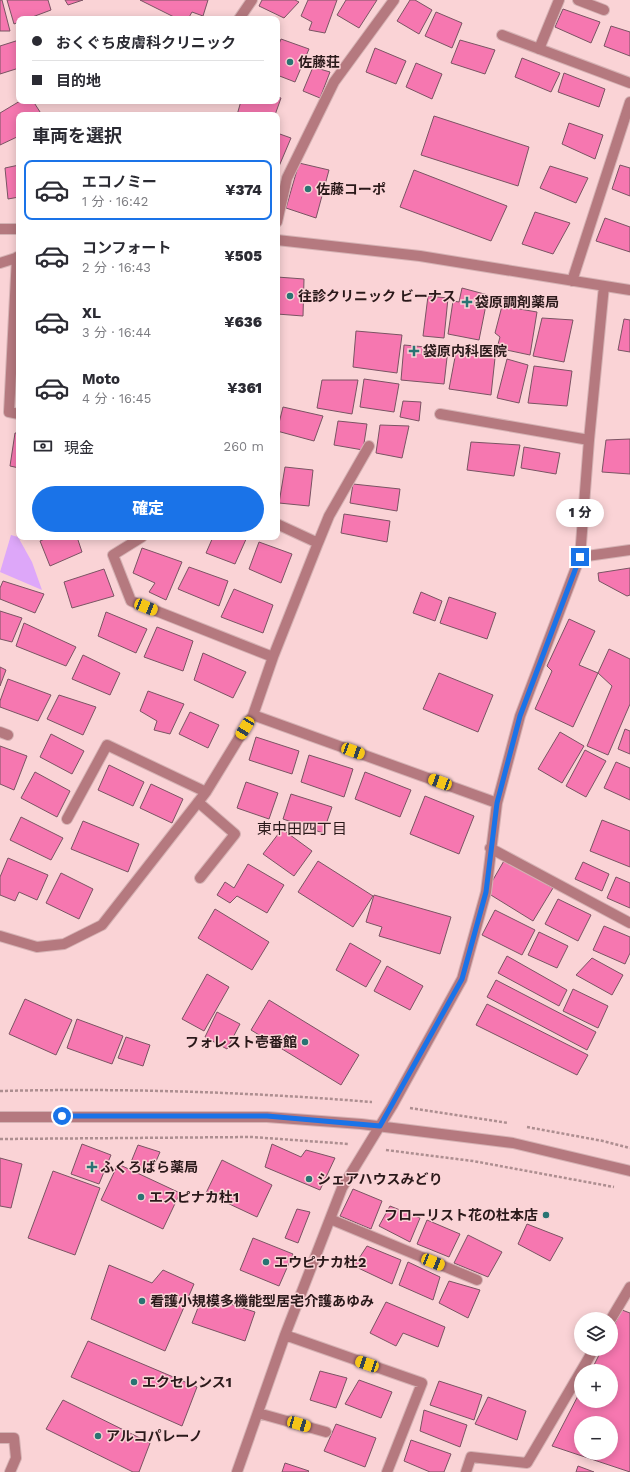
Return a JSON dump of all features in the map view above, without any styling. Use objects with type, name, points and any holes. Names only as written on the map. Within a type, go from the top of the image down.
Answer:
[{"type":"street","points":[[242,16],[252,0]]},
{"type":"street","points":[[280,209],[287,178],[334,82],[394,0]]},
{"type":"street","points":[[539,49],[559,0]]},
{"type":"street","points":[[578,0],[604,10]]},
{"type":"street","points":[[502,35],[630,83]]},
{"type":"street","points":[[572,281],[630,102]]},
{"type":"street","points":[[0,229],[16,229]]},
{"type":"street","points":[[280,240],[420,256],[630,290]]},
{"type":"street","points":[[0,264],[16,258]]},
{"type":"street","points":[[237,1472],[285,1335],[342,1188],[380,1126],[462,979],[486,892],[490,848],[497,803],[520,716],[580,557],[589,440],[604,286]]},
{"type":"street","points":[[16,291],[9,412],[16,413]]},
{"type":"street","points":[[440,414],[589,440]]},
{"type":"street","points":[[0,936],[37,947],[64,944],[102,925],[206,792],[253,715],[273,657],[328,516],[369,446]]},
{"type":"street","points":[[280,525],[318,542]]},
{"type":"street","points":[[137,540],[113,555],[131,601],[273,657]]},
{"type":"street","points":[[580,557],[630,550]]},
{"type":"street","points":[[253,715],[497,803]]},
{"type":"street","points":[[67,819],[107,745],[206,792]]},
{"type":"street","points":[[198,802],[235,834],[200,878]]},
{"type":"street","points":[[490,848],[630,923]]},
{"type":"street","points":[[0,1117],[267,1116],[380,1126],[513,1143],[630,1171]]},
{"type":"street","points":[[330,1219],[477,1280]]},
{"type":"street","points":[[615,1312],[630,1287]]},
{"type":"street","points":[[285,1335],[422,1383],[387,1472]]},
{"type":"street","points":[[466,1472],[471,1458],[527,1463],[590,1356]]},
{"type":"street","points":[[258,1413],[326,1432]]},
{"type":"street","points":[[0,1438],[14,1438],[16,1458],[10,1472]]},
{"type":"path","points":[[0,1091],[175,1090],[276,1094],[372,1102]]},
{"type":"path","points":[[0,1139],[252,1137],[352,1144]]},
{"type":"path","points":[[386,1150],[473,1161],[622,1188]]},
{"type":"shaded area","points":[[11,535],[16,536],[16,540],[20,540],[32,562],[42,590],[0,572]]},
{"type":"building","points":[[0,0],[2,0],[10,31],[0,31]]},
{"type":"building","points":[[7,0],[48,0],[51,10],[35,16],[16,16],[16,23],[14,24]]},
{"type":"building","points":[[65,0],[83,0],[68,5]]},
{"type":"building","points":[[140,0],[208,0],[203,16],[192,12],[190,16],[172,16]]},
{"type":"building","points":[[262,0],[295,0],[299,2],[284,18],[259,6]]},
{"type":"building","points":[[308,0],[337,0],[325,33],[309,30],[312,22],[301,16]]},
{"type":"building","points":[[346,0],[377,0],[359,28],[337,15]]},
{"type":"building","points":[[410,0],[415,0],[432,10],[419,34],[397,21]]},
{"type":"building","points":[[563,9],[600,22],[591,43],[555,27]]},
{"type":"building","points":[[436,12],[462,23],[452,48],[425,36]]},
{"type":"building","points":[[611,26],[630,32],[630,56],[604,46]]},
{"type":"building","name":"佐藤荘","points":[[281,39],[309,49],[295,82],[280,76]]},
{"type":"building","points":[[460,40],[495,50],[485,74],[451,63]]},
{"type":"building","points":[[16,41],[16,69],[0,74],[0,46]]},
{"type":"building","points":[[375,48],[406,61],[396,84],[366,72]]},
{"type":"building","points":[[522,58],[560,73],[551,92],[515,77]]},
{"type":"building","points":[[416,63],[442,74],[432,99],[406,87]]},
{"type":"building","points":[[313,67],[330,72],[320,98],[303,91]]},
{"type":"building","points":[[564,73],[605,89],[599,107],[558,92]]},
{"type":"building","points":[[16,103],[35,104],[40,112],[16,112],[16,137],[0,145],[0,113]]},
{"type":"building","points":[[240,104],[279,104],[276,112],[238,112]]},
{"type":"building","points":[[434,116],[529,147],[518,186],[421,155]]},
{"type":"building","points":[[569,123],[603,135],[595,159],[562,144]]},
{"type":"building","points":[[280,134],[291,138],[280,164]]},
{"type":"building","name":"佐藤コーポ","points":[[299,163],[329,170],[316,218],[286,208]]},
{"type":"building","points":[[620,165],[630,168],[630,196],[612,189]]},
{"type":"building","points":[[16,166],[16,198],[8,199],[5,168]]},
{"type":"building","points":[[550,166],[588,178],[576,203],[540,188]]},
{"type":"building","points":[[414,170],[507,206],[491,241],[400,207]]},
{"type":"building","points":[[535,212],[570,223],[553,254],[522,244]]},
{"type":"building","points":[[605,218],[630,227],[630,252],[596,241]]},
{"type":"building","name":"往診クリニック ビーナス","points":[[280,277],[304,279],[303,316],[280,314]]},
{"type":"building","points":[[462,288],[488,295],[479,340],[448,334],[453,301],[459,302]]},
{"type":"building","points":[[428,296],[448,298],[444,338],[423,336]]},
{"type":"building","points":[[502,306],[537,312],[530,355],[497,348],[500,337],[495,333]]},
{"type":"building","points":[[542,318],[573,320],[564,362],[533,356]]},
{"type":"building","points":[[624,319],[630,320],[630,352],[618,350]]},
{"type":"building","points":[[356,331],[402,335],[397,373],[353,367]]},
{"type":"building","points":[[404,345],[448,349],[444,384],[401,380]]},
{"type":"building","points":[[456,352],[495,358],[491,395],[449,389]]},
{"type":"building","points":[[507,359],[528,365],[519,403],[497,398]]},
{"type":"building","points":[[534,366],[572,371],[567,406],[528,403]]},
{"type":"building","points":[[364,379],[399,384],[394,412],[360,407]]},
{"type":"building","points":[[322,380],[358,380],[352,414],[317,408]]},
{"type":"building","points":[[403,401],[421,402],[419,421],[400,417]]},
{"type":"building","points":[[283,407],[323,416],[314,441],[280,432],[280,419]]},
{"type":"building","points":[[338,421],[367,424],[363,450],[334,445]]},
{"type":"building","points":[[380,425],[409,426],[402,458],[376,453]]},
{"type":"building","points":[[15,433],[16,433],[16,467],[10,466]]},
{"type":"building","points":[[630,439],[630,474],[602,472],[606,440]]},
{"type":"building","points":[[471,442],[520,445],[514,476],[467,470]]},
{"type":"building","points":[[524,447],[560,453],[556,474],[521,468]]},
{"type":"building","points":[[285,467],[313,470],[309,506],[280,503]]},
{"type":"building","points":[[353,484],[400,489],[397,511],[350,503]]},
{"type":"building","points":[[344,514],[390,521],[387,542],[341,533]]},
{"type":"building","points":[[78,540],[82,552],[50,566],[40,541]]},
{"type":"building","points":[[212,540],[246,540],[235,564],[206,553]]},
{"type":"building","points":[[259,542],[292,554],[281,583],[249,569]]},
{"type":"building","points":[[142,548],[182,562],[166,600],[149,592],[155,583],[133,573]]},
{"type":"building","points":[[189,567],[228,581],[219,606],[178,589]]},
{"type":"building","points":[[630,568],[630,595],[627,596],[599,581],[598,573]]},
{"type":"building","points":[[104,569],[114,596],[72,608],[64,582]]},
{"type":"building","points":[[3,581],[44,594],[35,613],[0,599],[0,588]]},
{"type":"building","points":[[234,589],[273,605],[263,633],[221,617]]},
{"type":"building","points":[[421,592],[442,601],[435,621],[413,613]]},
{"type":"building","points":[[449,597],[496,613],[487,639],[440,623]]},
{"type":"building","points":[[0,611],[22,618],[12,642],[0,639]]},
{"type":"building","points":[[106,612],[147,629],[136,653],[98,636]]},
{"type":"building","points":[[569,619],[595,631],[579,665],[598,673],[573,727],[535,709],[552,671],[547,666]]},
{"type":"building","points":[[24,623],[76,647],[66,666],[16,646]]},
{"type":"building","points":[[157,627],[193,641],[183,671],[144,657]]},
{"type":"building","points":[[609,649],[630,659],[630,704],[608,755],[587,746],[612,686],[598,673]]},
{"type":"building","points":[[203,653],[246,672],[233,698],[194,680]]},
{"type":"building","points":[[83,655],[120,673],[110,695],[72,679]]},
{"type":"building","points":[[0,667],[6,670],[0,686]]},
{"type":"building","points":[[439,673],[493,695],[478,732],[423,709]]},
{"type":"building","points":[[8,679],[51,695],[38,721],[0,707],[0,701]]},
{"type":"building","points":[[148,691],[184,704],[170,734],[154,730],[157,721],[140,711]]},
{"type":"building","points":[[59,695],[96,707],[83,735],[47,719]]},
{"type":"building","points":[[190,712],[219,725],[208,748],[179,734]]},
{"type":"building","points":[[625,729],[630,731],[630,754],[618,749]]},
{"type":"building","points":[[560,732],[584,746],[562,783],[538,769]]},
{"type":"building","points":[[51,734],[84,751],[72,774],[40,757]]},
{"type":"building","points":[[256,737],[299,751],[292,774],[249,760]]},
{"type":"building","points":[[0,746],[27,756],[14,790],[0,784]]},
{"type":"building","points":[[585,750],[606,761],[586,797],[566,786]]},
{"type":"building","points":[[309,755],[353,769],[344,797],[301,782]]},
{"type":"building","points":[[616,762],[630,768],[630,800],[604,788]]},
{"type":"building","points":[[109,765],[144,782],[133,806],[98,790]]},
{"type":"building","points":[[35,772],[70,791],[57,817],[21,798]]},
{"type":"building","points":[[365,772],[411,790],[400,817],[355,799]]},
{"type":"building","points":[[246,782],[278,793],[269,819],[237,808]]},
{"type":"building","points":[[151,784],[183,799],[172,823],[140,808]]},
{"type":"building","points":[[291,794],[332,807],[323,833],[283,819]]},
{"type":"building","points":[[425,796],[474,816],[459,854],[410,834]]},
{"type":"building","points":[[21,817],[63,838],[51,860],[10,840]]},
{"type":"building","points":[[602,820],[630,831],[630,867],[590,851]]},
{"type":"building","points":[[83,821],[139,844],[128,872],[71,849]]},
{"type":"building","points":[[282,829],[312,851],[294,876],[263,854]]},
{"type":"building","points":[[8,858],[48,875],[37,900],[19,892],[15,901],[0,895],[0,877]]},
{"type":"building","points":[[505,859],[553,888],[533,921],[486,892]]},
{"type":"building","points":[[318,861],[373,896],[353,927],[298,892]]},
{"type":"building","points":[[583,862],[609,874],[602,891],[575,879]]},
{"type":"building","points":[[248,864],[284,885],[267,913],[237,896],[230,903],[217,895],[225,882],[234,888]]},
{"type":"building","points":[[61,873],[93,889],[79,919],[46,903]]},
{"type":"building","points":[[616,877],[630,883],[630,908],[607,898]]},
{"type":"building","points":[[374,895],[451,917],[440,954],[379,936],[382,927],[366,922]]},
{"type":"building","points":[[558,899],[591,915],[578,941],[545,924]]},
{"type":"building","points":[[215,909],[269,942],[252,970],[198,938]]},
{"type":"building","points":[[495,910],[535,930],[522,955],[482,935]]},
{"type":"building","points":[[604,926],[630,937],[630,953],[625,964],[593,950]]},
{"type":"building","points":[[539,932],[568,946],[557,968],[528,955]]},
{"type":"building","points":[[350,943],[381,961],[366,987],[336,970]]},
{"type":"building","points":[[507,956],[567,990],[559,1006],[498,973]]},
{"type":"building","points":[[592,958],[623,975],[612,995],[576,975]]},
{"type":"building","points":[[387,966],[423,986],[410,1010],[374,991]]},
{"type":"building","points":[[207,974],[229,987],[204,1031],[182,1019]]},
{"type":"building","points":[[496,980],[596,1032],[587,1050],[487,997]]},
{"type":"building","points":[[573,989],[608,1006],[598,1028],[563,1011]]},
{"type":"building","points":[[25,999],[72,1020],[56,1055],[9,1034]]},
{"type":"building","name":"フォレスト壱番館","points":[[269,1000],[359,1055],[341,1085],[251,1030]]},
{"type":"building","points":[[487,1004],[588,1055],[577,1075],[476,1025]]},
{"type":"building","points":[[217,1012],[240,1024],[227,1049],[205,1037]]},
{"type":"building","points":[[77,1019],[123,1036],[112,1064],[67,1048]]},
{"type":"building","points":[[126,1037],[150,1045],[143,1066],[118,1058]]},
{"type":"building","points":[[82,1144],[111,1155],[99,1184],[71,1174]]},
{"type":"building","name":"シェアハウスみどり","points":[[272,1144],[301,1157],[306,1150],[335,1158],[320,1190],[265,1167]]},
{"type":"building","points":[[138,1145],[160,1152],[151,1173],[131,1162]]},
{"type":"building","points":[[0,1158],[22,1164],[11,1208],[0,1206]]},
{"type":"building","points":[[222,1160],[272,1185],[257,1217],[206,1193]]},
{"type":"building","name":"エスピナカ杜1","points":[[118,1164],[180,1193],[163,1229],[101,1200]]},
{"type":"building","points":[[53,1171],[100,1188],[75,1255],[28,1238]]},
{"type":"building","points":[[353,1189],[382,1201],[371,1229],[340,1216]]},
{"type":"building","points":[[390,1206],[420,1218],[410,1242],[379,1226]]},
{"type":"building","points":[[297,1209],[310,1212],[298,1243],[285,1238]]},
{"type":"building","points":[[427,1220],[460,1234],[449,1257],[417,1244]]},
{"type":"building","points":[[527,1224],[563,1238],[550,1261],[518,1244]]},
{"type":"building","points":[[468,1235],[502,1252],[488,1277],[454,1263]]},
{"type":"building","name":"エウピナカ杜2","points":[[253,1238],[293,1254],[279,1286],[240,1270]]},
{"type":"building","points":[[367,1246],[401,1260],[392,1284],[354,1266]]},
{"type":"building","points":[[408,1262],[440,1277],[433,1300],[399,1285]]},
{"type":"building","name":"看護小規模多機能型居宅介護あゆみ","points":[[109,1265],[152,1283],[163,1270],[194,1284],[165,1351],[91,1319]]},
{"type":"building","points":[[449,1281],[480,1290],[468,1318],[439,1303]]},
{"type":"building","points":[[203,1295],[255,1312],[245,1341],[192,1323]]},
{"type":"building","points":[[386,1302],[445,1327],[438,1347],[403,1333],[396,1346],[370,1333]]},
{"type":"building","points":[[622,1310],[630,1313],[630,1472],[594,1460],[618,1460],[618,1416],[574,1416],[574,1453],[552,1446],[574,1404],[574,1408],[618,1408],[618,1364],[594,1364],[598,1356],[618,1356],[618,1318]]},
{"type":"building","name":"エクセレンス1","points":[[88,1341],[197,1387],[182,1426],[71,1377]]},
{"type":"building","points":[[320,1371],[347,1378],[336,1408],[310,1400]]},
{"type":"building","points":[[359,1380],[392,1392],[381,1418],[345,1404]]},
{"type":"building","points":[[439,1381],[482,1395],[474,1420],[430,1405]]},
{"type":"building","points":[[488,1397],[526,1411],[517,1440],[475,1424]]},
{"type":"building","name":"アルコパレーノ","points":[[63,1400],[150,1443],[139,1472],[133,1472],[46,1429]]},
{"type":"building","points":[[424,1410],[467,1425],[460,1447],[420,1431]]},
{"type":"building","points":[[336,1424],[376,1438],[365,1467],[324,1451]]},
{"type":"building","points":[[411,1440],[451,1454],[444,1472],[430,1472],[404,1461]]},
{"type":"building","points":[[285,1463],[309,1471],[282,1472]]},
{"type":"building","points":[[578,1466],[594,1472],[576,1472]]},
{"type":"place","name":"佐藤荘","points":[[290,62]]},
{"type":"place","name":"佐藤コーポ","points":[[308,189]]},
{"type":"place","name":"往診クリニック ビーナス","points":[[290,296]]},
{"type":"place","name":"袋原調剤薬局","points":[[467,302]]},
{"type":"place","name":"袋原内科医院","points":[[414,351]]},
{"type":"place","name":"フォレスト壱番館","points":[[305,1042]]},
{"type":"place","name":"ふくろばら薬局","points":[[92,1167]]},
{"type":"place","name":"シェアハウスみどり","points":[[309,1179]]},
{"type":"place","name":"エスピナカ杜1","points":[[141,1197]]},
{"type":"place","name":"フローリスト花の杜本店","points":[[546,1215]]},
{"type":"place","name":"エウピナカ杜2","points":[[266,1262]]},
{"type":"place","name":"看護小規模多機能型居宅介護あゆみ","points":[[142,1301]]},
{"type":"place","name":"エクセレンス1","points":[[134,1382]]},
{"type":"place","name":"アルコパレーノ","points":[[98,1436]]},
{"type":"district","name":"東中田四丁目","points":[[302,829]]},
{"type":"route","points":[[62,1116],[267,1116],[380,1126],[462,979],[486,892],[490,848],[497,803],[520,716],[580,557]]}]
